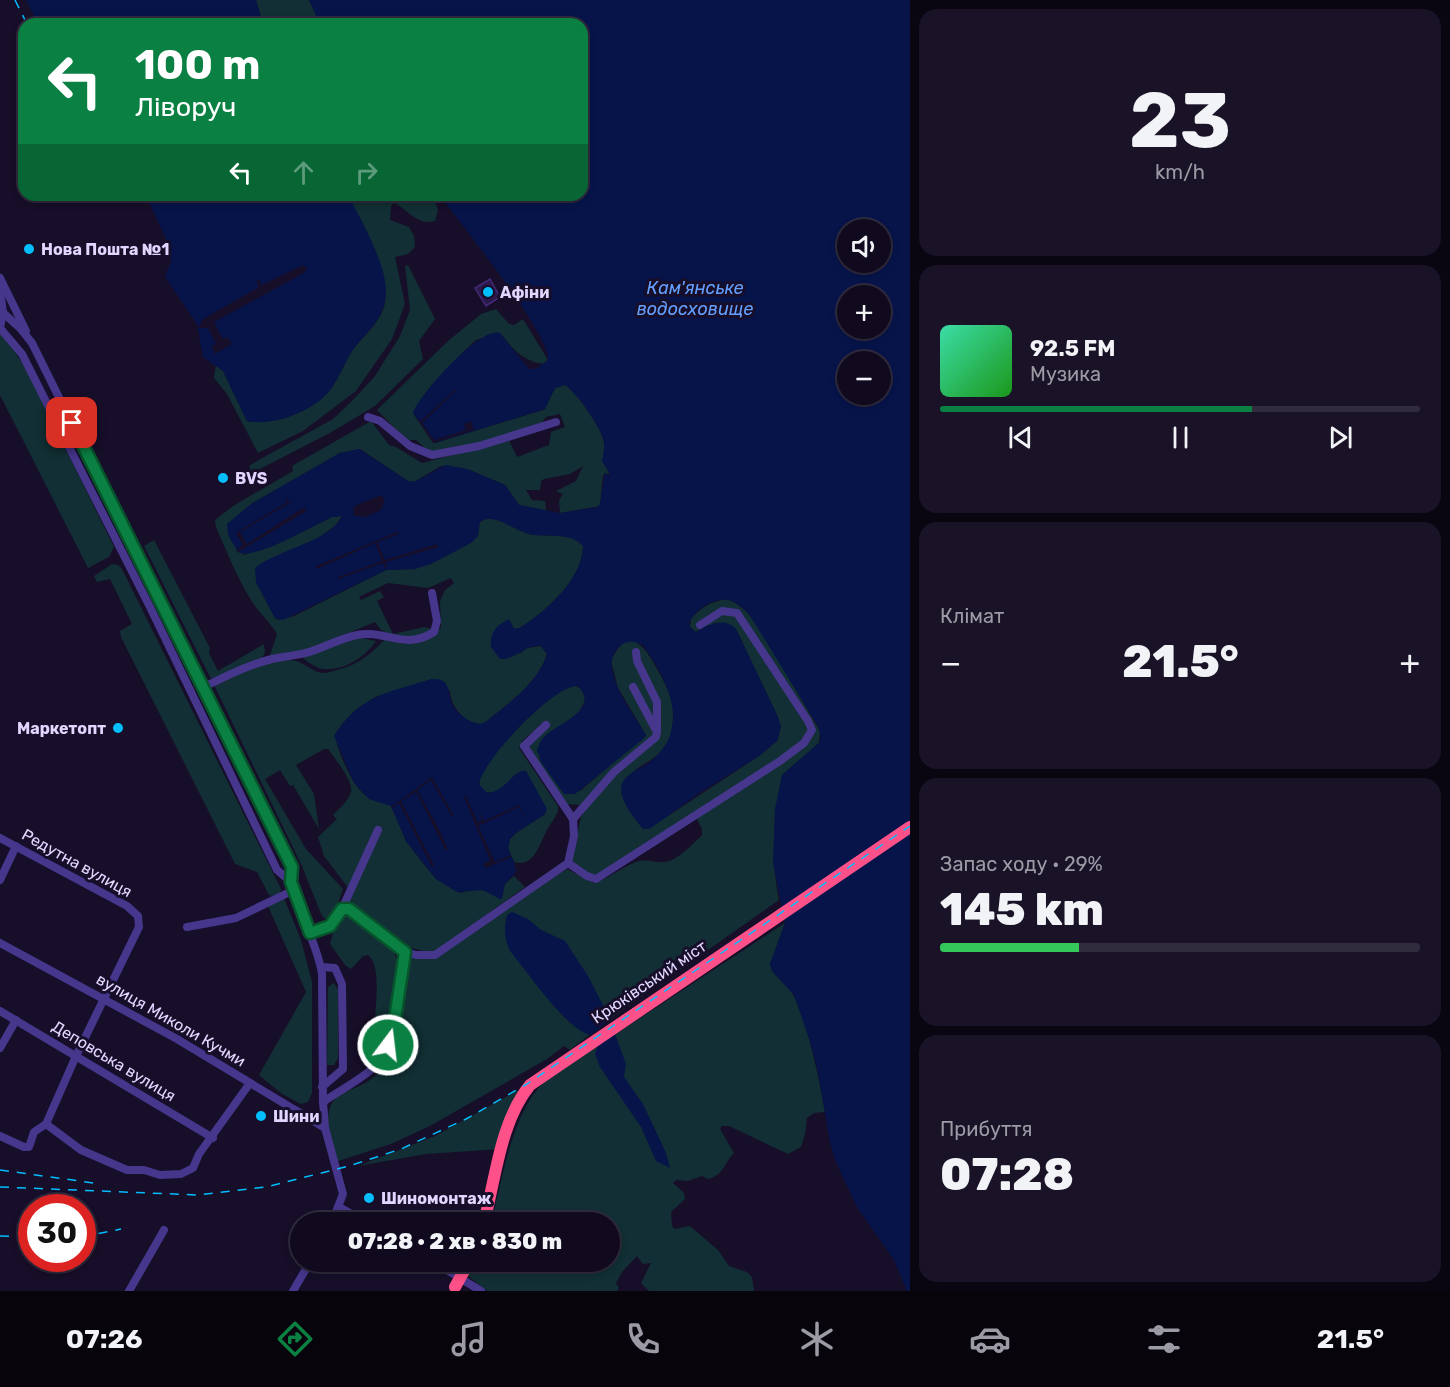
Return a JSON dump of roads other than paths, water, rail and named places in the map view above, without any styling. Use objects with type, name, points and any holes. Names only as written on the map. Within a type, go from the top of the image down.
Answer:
[{"type":"highway","name":"Крюківський міст","points":[[487,1212],[511,1118],[521,1095],[530,1084],[910,827]]},
{"type":"highway","points":[[454,1289],[463,1272]]},
{"type":"street","points":[[0,278],[292,867],[292,886]]},
{"type":"street","points":[[0,291],[2,311],[0,328],[22,354],[140,586],[278,870],[292,886],[310,933],[321,967],[322,1088],[325,1128],[343,1194],[336,1212]]},
{"type":"street","points":[[2,311],[32,343]]},
{"type":"street","points":[[368,417],[380,421],[410,446],[432,455],[479,446],[556,422]]},
{"type":"street","points":[[204,687],[240,669],[273,659],[307,653],[358,635],[371,634],[396,640],[425,638],[434,632],[437,621],[432,594]]},
{"type":"street","points":[[568,863],[587,876],[596,879],[780,761],[804,743],[812,730],[737,614],[722,611],[700,625]]},
{"type":"street","points":[[573,819],[614,772],[656,737],[657,702],[637,661],[636,652]]},
{"type":"street","points":[[633,687],[657,732]]},
{"type":"street","points":[[342,909],[349,909],[405,952],[416,955],[435,955],[568,863],[574,836],[573,819],[524,746],[546,725]]},
{"type":"street","points":[[310,933],[330,926],[342,909],[378,830]]},
{"type":"street","name":"Редутна вулиця","points":[[0,838],[127,906],[138,916],[140,927],[105,999]]},
{"type":"street","points":[[0,880],[16,846]]},
{"type":"street","points":[[187,927],[236,918],[292,886]]},
{"type":"street","name":"вулиця Миколи Кучми","points":[[0,943],[105,999],[325,1128]]},
{"type":"street","points":[[323,1102],[376,1066],[388,1045],[395,1019],[405,952]]},
{"type":"street","points":[[321,967],[335,968],[342,984],[343,1069],[322,1088]]},
{"type":"street","points":[[0,1136],[29,1147],[34,1132],[46,1124],[76,1056],[105,999]]},
{"type":"street","name":"Деповська вулиця","points":[[0,1011],[213,1138]]},
{"type":"street","points":[[0,1048],[16,1020]]},
{"type":"street","points":[[46,1124],[81,1150],[127,1170],[140,1170],[160,1175],[190,1171],[199,1154],[213,1138],[250,1083]]},
{"type":"street","points":[[339,1206],[349,1212]]},
{"type":"street","points":[[129,1291],[164,1230]]},
{"type":"street","points":[[293,1291],[304,1272]]},
{"type":"street","points":[[450,1272],[481,1291]]},
{"type":"water","points":[[26,0],[256,0],[261,18],[35,18]]},
{"type":"water","name":"Кам'янське водосховище","points":[[309,0],[910,0],[910,1291],[907,1291],[894,1260],[857,1207],[836,1162],[810,1041],[794,995],[772,971],[770,964],[785,923],[773,863],[775,809],[782,775],[819,743],[821,737],[818,726],[749,614],[734,602],[721,600],[702,608],[689,623],[691,629],[696,632],[716,623],[727,623],[736,629],[777,715],[781,726],[777,741],[759,756],[701,792],[651,828],[643,829],[624,802],[622,784],[627,777],[651,761],[663,748],[671,734],[672,704],[661,674],[643,645],[631,642],[623,644],[613,655],[614,678],[646,735],[643,739],[575,794],[564,794],[541,762],[537,750],[544,737],[575,716],[581,709],[584,695],[578,686],[553,697],[537,710],[506,742],[483,773],[479,784],[487,793],[500,788],[517,773],[526,771],[547,809],[545,814],[510,839],[508,848],[516,872],[505,884],[502,899],[500,899],[483,890],[457,892],[436,879],[406,841],[391,806],[369,799],[354,783],[334,736],[344,722],[365,703],[389,692],[432,679],[445,682],[455,709],[463,717],[481,724],[487,721],[530,683],[547,654],[541,646],[535,646],[506,659],[500,659],[491,647],[493,633],[497,627],[509,619],[514,629],[520,628],[541,613],[570,582],[582,558],[583,546],[572,538],[529,534],[497,520],[485,519],[480,522],[478,536],[471,543],[431,564],[415,569],[386,570],[283,620],[275,618],[256,582],[255,568],[327,532],[342,516],[332,517],[270,547],[246,553],[238,552],[228,535],[227,524],[251,504],[340,453],[359,449],[408,481],[414,482],[446,465],[467,469],[505,485],[519,505],[560,513],[598,507],[605,472],[608,476],[610,474],[602,461],[604,441],[594,420],[570,388],[565,385],[555,388],[545,409],[435,443],[413,413],[438,377],[466,350],[491,334],[500,333],[529,369],[536,369],[548,360],[545,347],[535,327],[445,201],[588,201],[588,18],[317,18]],"holes":[[[381,495],[385,500],[381,510],[366,517],[354,516],[355,506]]]},
{"type":"water","points":[[149,201],[351,201],[382,268],[386,292],[383,309],[376,322],[351,352],[334,385],[323,398],[292,416],[269,422],[247,421],[223,371],[203,357],[197,324],[167,280],[165,275],[171,263],[171,250]]},
{"type":"water","points":[[512,912],[528,919],[541,930],[565,941],[588,976],[610,1019],[591,1035],[571,1023],[560,1012],[510,951],[505,929],[507,915]]},
{"type":"water","points":[[615,1034],[626,1064],[624,1077],[643,1104],[666,1153],[670,1168],[656,1161],[641,1127],[600,1067],[595,1054],[598,1045]]},
{"type":"railway","points":[[15,0],[24,18]]},
{"type":"railway","points":[[0,1187],[198,1195],[266,1187],[349,1166],[401,1149],[466,1119],[527,1084],[910,826]]},
{"type":"railway","points":[[0,1170],[101,1184]]},
{"type":"railway","points":[[96,1234],[121,1229]]},
{"type":"railway","points":[[0,1236],[18,1237]]},
{"type":"place","name":"Нова Пошта №1","points":[[29,249]]},
{"type":"place","name":"Афіни","points":[[488,292]]},
{"type":"place","name":"BVS","points":[[223,478]]},
{"type":"place","name":"Маркетопт","points":[[118,728]]},
{"type":"place","name":"Шини","points":[[261,1116]]},
{"type":"place","name":"Шиномонтаж","points":[[369,1198]]}]
